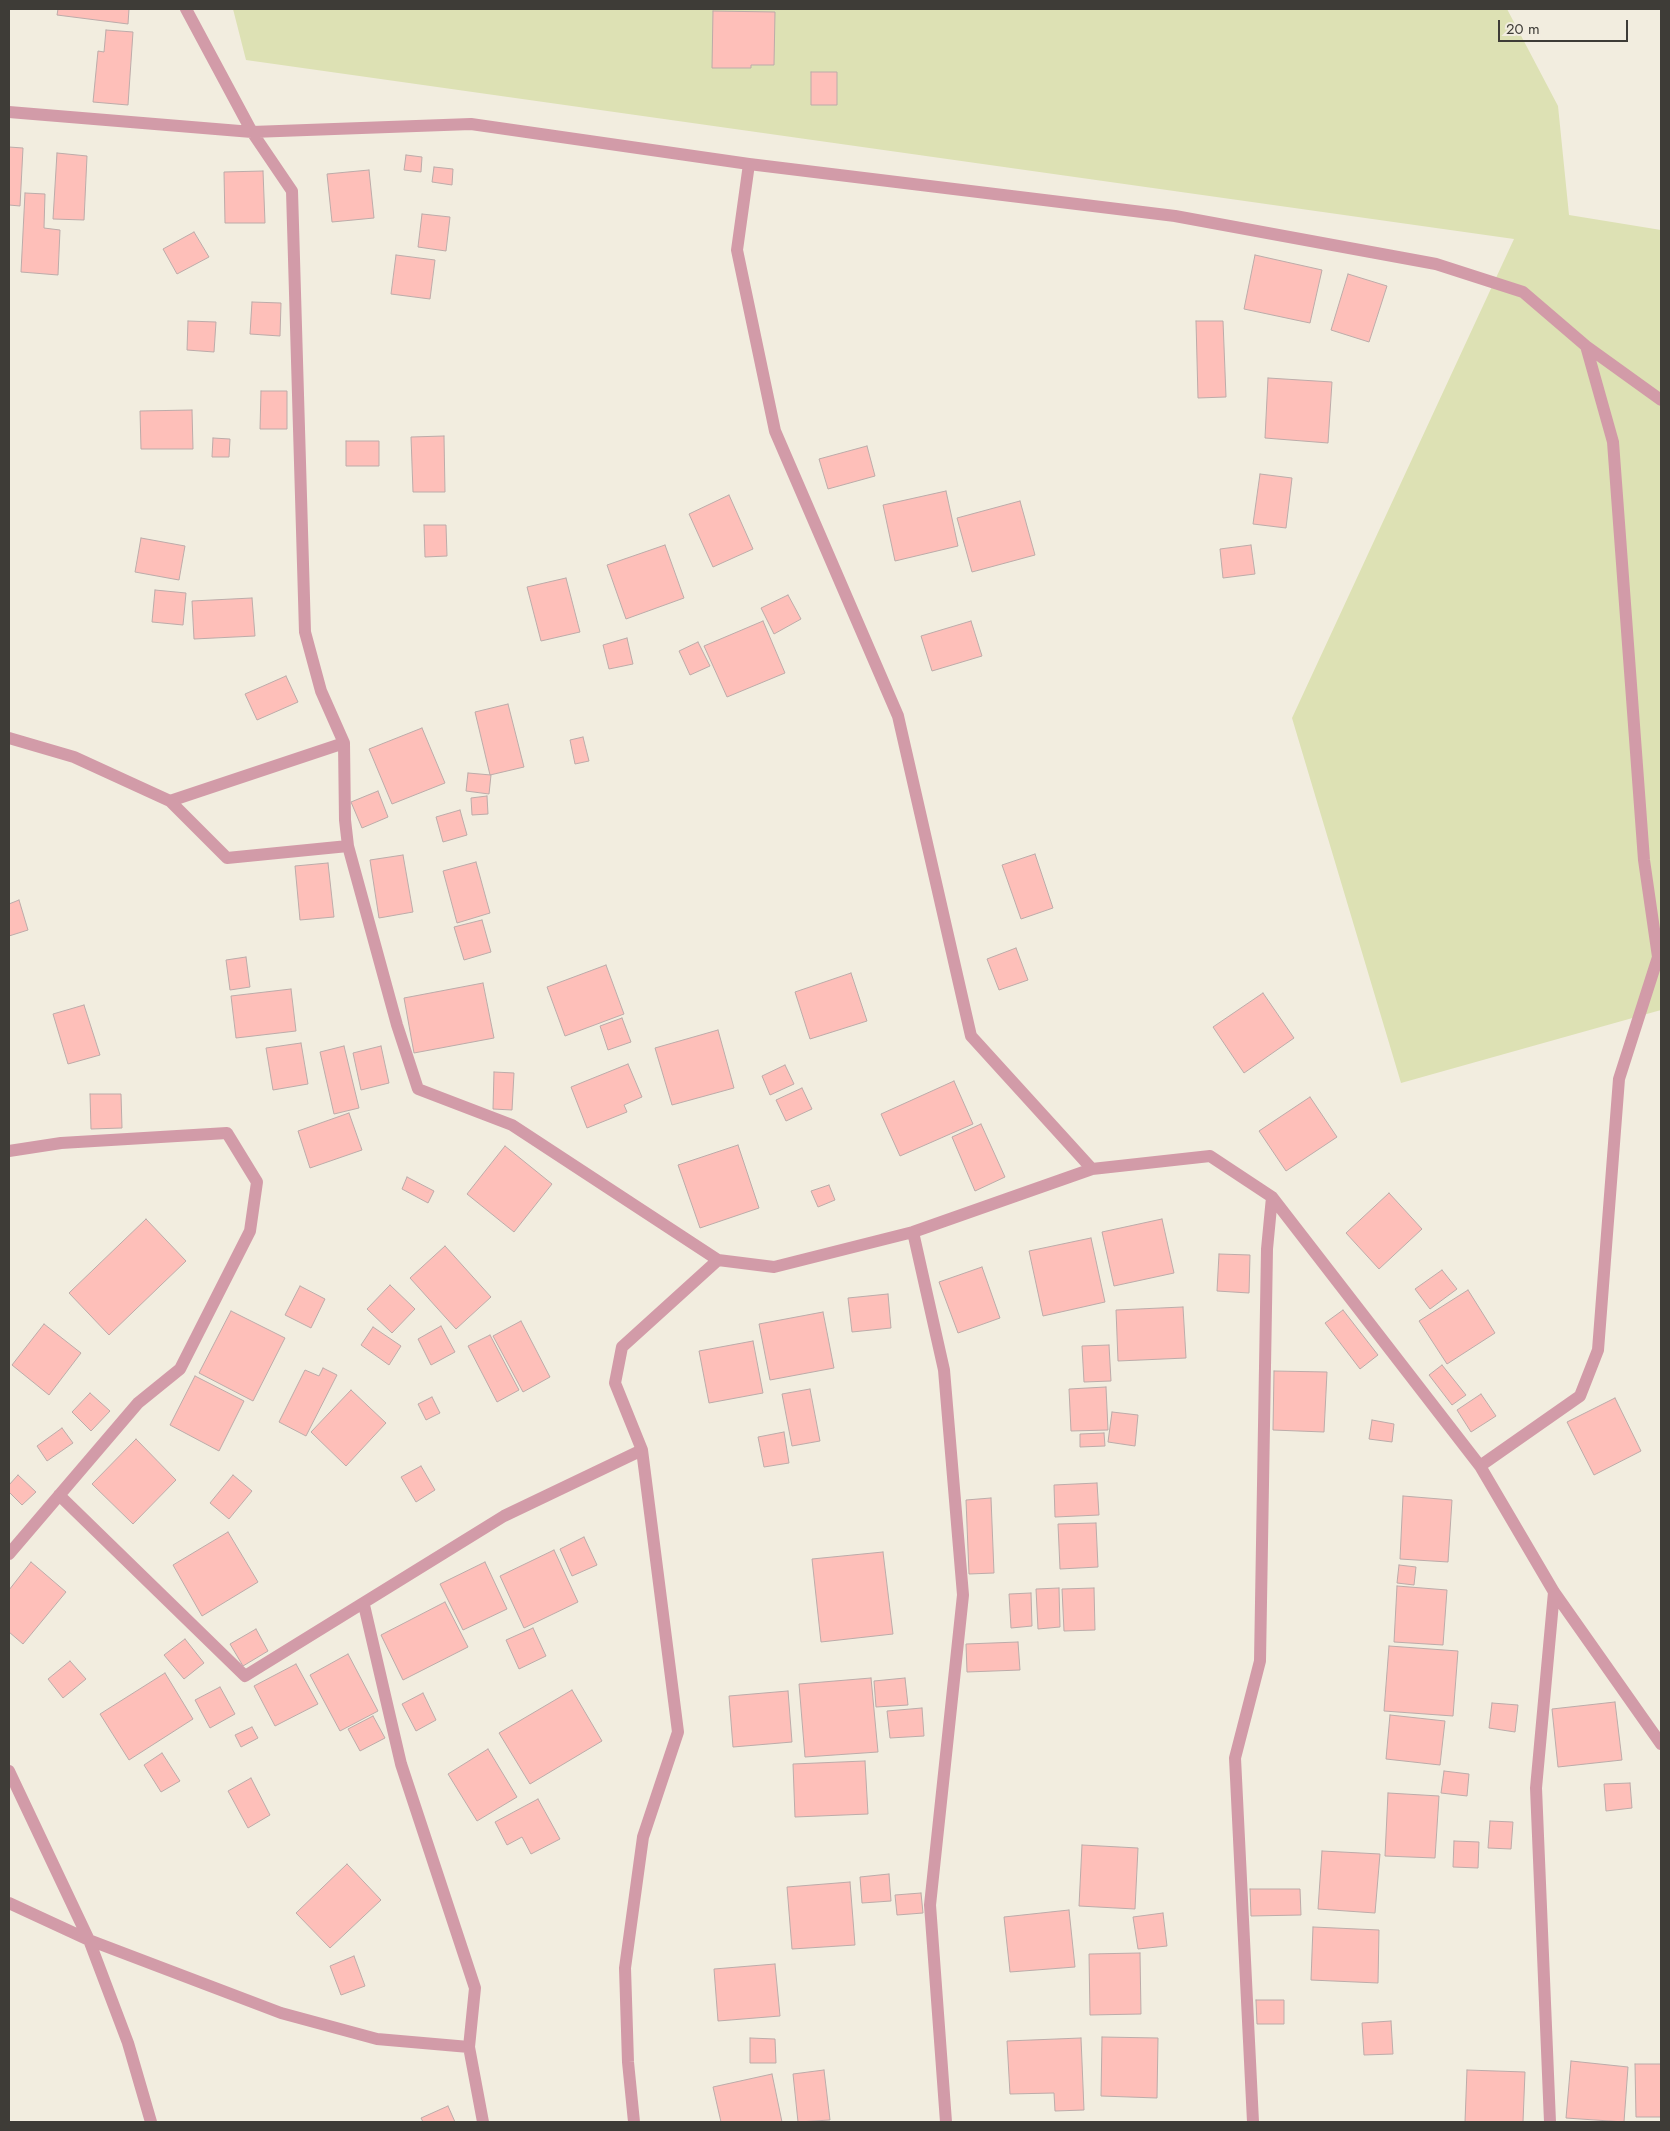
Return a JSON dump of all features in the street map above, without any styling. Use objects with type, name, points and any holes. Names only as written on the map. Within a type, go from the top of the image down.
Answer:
[{"type":"street","points":[[186,9],[252,132],[292,191],[305,632],[321,691],[344,742],[345,820],[348,846],[397,1025],[418,1088],[512,1125],[718,1260],[774,1267],[913,1232],[1092,1169],[1210,1156],[1272,1197],[1480,1466],[1554,1592],[1661,1744]]},
{"type":"street","points":[[9,112],[252,132],[471,124],[749,164],[1175,216],[1436,264],[1523,292],[1586,346],[1661,400]]},
{"type":"street","points":[[749,164],[737,250],[776,430],[898,716],[971,1036],[1092,1169]]},
{"type":"street","points":[[1480,1466],[1580,1396],[1598,1350],[1619,1079],[1660,959],[1644,860],[1613,442],[1586,346]]},
{"type":"street","points":[[9,738],[74,757],[170,801],[227,858],[348,846]]},
{"type":"street","points":[[170,801],[344,742]]},
{"type":"street","points":[[9,1151],[61,1143],[227,1133],[257,1182],[250,1231],[180,1369],[138,1403],[9,1554]]},
{"type":"street","points":[[1253,2122],[1236,1758],[1260,1661],[1267,1248],[1272,1197]]},
{"type":"street","points":[[913,1232],[944,1370],[963,1595],[930,1905],[946,2122]]},
{"type":"street","points":[[634,2122],[628,2062],[625,1968],[643,1837],[678,1732],[642,1450],[615,1383],[622,1347],[718,1260]]},
{"type":"street","points":[[59,1495],[245,1676],[364,1605],[504,1516],[642,1450]]},
{"type":"street","points":[[1550,2122],[1536,1788],[1554,1592]]},
{"type":"street","points":[[364,1605],[401,1764],[475,1988],[469,2047],[483,2122]]},
{"type":"street","points":[[9,1771],[89,1940],[128,2043],[151,2122]]},
{"type":"street","points":[[9,1903],[89,1940],[281,2013],[377,2039],[469,2047]]},
{"type":"green space","points":[[233,9],[1507,9],[1558,106],[1569,215],[1661,230],[1661,1010],[1401,1083],[1292,718],[1514,239],[246,60]]},
{"type":"building","points":[[58,9],[129,9],[128,24],[57,15]]},
{"type":"building","points":[[713,11],[775,12],[774,65],[751,65],[751,68],[712,68]]},
{"type":"building","points":[[106,30],[133,32],[128,105],[93,102],[98,51],[104,52]]},
{"type":"building","points":[[811,72],[837,72],[837,105],[811,105]]},
{"type":"building","points":[[9,147],[23,148],[20,206],[9,205]]},
{"type":"building","points":[[57,153],[87,156],[84,220],[53,219]]},
{"type":"building","points":[[406,155],[422,157],[421,172],[404,170]]},
{"type":"building","points":[[434,167],[453,169],[452,185],[432,182]]},
{"type":"building","points":[[369,170],[374,218],[332,222],[327,174]]},
{"type":"building","points":[[263,171],[265,223],[225,223],[224,172]]},
{"type":"building","points":[[25,193],[45,194],[44,228],[60,230],[58,275],[21,272]]},
{"type":"building","points":[[422,214],[450,217],[446,251],[418,247]]},
{"type":"building","points":[[194,232],[209,257],[177,274],[163,249]]},
{"type":"building","points":[[396,255],[435,260],[430,299],[391,294]]},
{"type":"building","points":[[1255,255],[1322,270],[1310,323],[1244,309]]},
{"type":"building","points":[[1348,274],[1387,286],[1369,342],[1331,330]]},
{"type":"building","points":[[252,302],[281,303],[280,336],[250,334]]},
{"type":"building","points":[[188,321],[216,322],[214,352],[187,350]]},
{"type":"building","points":[[1196,321],[1223,321],[1226,397],[1198,398]]},
{"type":"building","points":[[1268,378],[1332,382],[1328,443],[1265,438]]},
{"type":"building","points":[[261,391],[287,391],[287,429],[260,429]]},
{"type":"building","points":[[192,410],[193,449],[141,449],[140,411]]},
{"type":"building","points":[[444,436],[445,492],[413,492],[411,437]]},
{"type":"building","points":[[213,438],[230,439],[229,457],[212,457]]},
{"type":"building","points":[[346,441],[379,441],[379,466],[346,466]]},
{"type":"building","points":[[867,446],[875,476],[828,489],[819,459]]},
{"type":"building","points":[[1260,474],[1292,478],[1286,528],[1253,524]]},
{"type":"building","points":[[946,491],[958,546],[895,561],[883,505]]},
{"type":"building","points":[[729,495],[753,549],[713,567],[689,514]]},
{"type":"building","points":[[1020,501],[1035,555],[972,572],[957,518]]},
{"type":"building","points":[[424,525],[446,525],[447,556],[425,557]]},
{"type":"building","points":[[141,538],[185,546],[179,580],[135,572]]},
{"type":"building","points":[[665,545],[684,598],[626,619],[607,565]]},
{"type":"building","points":[[1251,545],[1255,574],[1223,578],[1220,549]]},
{"type":"building","points":[[566,578],[580,632],[541,641],[527,587]]},
{"type":"building","points":[[155,590],[186,593],[183,625],[152,622]]},
{"type":"building","points":[[788,595],[801,619],[774,634],[761,608]]},
{"type":"building","points":[[252,598],[255,636],[194,639],[192,601]]},
{"type":"building","points":[[763,621],[785,673],[727,697],[704,646]]},
{"type":"building","points":[[971,621],[982,656],[932,671],[921,636]]},
{"type":"building","points":[[627,638],[633,664],[609,669],[603,645]]},
{"type":"building","points":[[698,642],[710,666],[690,675],[679,651]]},
{"type":"building","points":[[286,676],[298,702],[257,720],[245,694]]},
{"type":"building","points":[[508,704],[524,767],[490,775],[475,712]]},
{"type":"building","points":[[422,728],[445,783],[392,804],[369,749]]},
{"type":"building","points":[[583,737],[589,761],[575,764],[570,740]]},
{"type":"building","points":[[468,773],[491,775],[489,794],[466,791]]},
{"type":"building","points":[[378,791],[388,817],[362,828],[351,802]]},
{"type":"building","points":[[487,796],[488,814],[472,815],[471,798]]},
{"type":"building","points":[[460,810],[467,835],[443,842],[436,817]]},
{"type":"building","points":[[1035,854],[1053,908],[1021,919],[1002,865]]},
{"type":"building","points":[[403,855],[413,912],[379,918],[370,860]]},
{"type":"building","points":[[476,862],[490,913],[457,923],[443,871]]},
{"type":"building","points":[[328,863],[334,917],[300,920],[295,866]]},
{"type":"building","points":[[19,900],[28,930],[9,936],[9,904]]},
{"type":"building","points":[[482,920],[491,952],[464,960],[454,927]]},
{"type":"building","points":[[1016,948],[1028,980],[999,990],[987,959]]},
{"type":"building","points":[[246,957],[250,987],[230,990],[226,960]]},
{"type":"building","points":[[606,965],[624,1014],[565,1036],[547,987]]},
{"type":"building","points":[[851,973],[867,1021],[810,1039],[795,992]]},
{"type":"building","points":[[483,983],[494,1038],[414,1053],[404,998]]},
{"type":"building","points":[[291,989],[296,1031],[236,1038],[231,996]]},
{"type":"building","points":[[1263,993],[1294,1038],[1244,1073],[1213,1027]]},
{"type":"building","points":[[84,1005],[100,1055],[68,1064],[53,1014]]},
{"type":"building","points":[[622,1018],[631,1042],[608,1050],[600,1026]]},
{"type":"building","points":[[718,1030],[734,1088],[672,1105],[655,1048]]},
{"type":"building","points":[[301,1043],[308,1084],[273,1090],[266,1048]]},
{"type":"building","points":[[344,1046],[359,1108],[334,1114],[320,1052]]},
{"type":"building","points":[[381,1046],[389,1083],[361,1090],[353,1053]]},
{"type":"building","points":[[628,1064],[642,1097],[624,1105],[627,1112],[587,1128],[571,1087]]},
{"type":"building","points":[[785,1065],[794,1084],[770,1095],[762,1076]]},
{"type":"building","points":[[494,1072],[514,1073],[512,1110],[493,1109]]},
{"type":"building","points":[[954,1081],[973,1124],[900,1156],[881,1114]]},
{"type":"building","points":[[802,1088],[812,1109],[786,1121],[776,1100]]},
{"type":"building","points":[[90,1094],[121,1094],[122,1128],[91,1129]]},
{"type":"building","points":[[1310,1097],[1337,1137],[1286,1171],[1259,1131]]},
{"type":"building","points":[[349,1113],[362,1150],[310,1168],[298,1131]]},
{"type":"building","points":[[981,1124],[1005,1177],[975,1191],[952,1137]]},
{"type":"building","points":[[738,1145],[759,1208],[700,1228],[678,1165]]},
{"type":"building","points":[[505,1146],[552,1184],[514,1232],[467,1194]]},
{"type":"building","points":[[407,1177],[434,1191],[428,1203],[402,1189]]},
{"type":"building","points":[[829,1185],[835,1200],[818,1207],[811,1191]]},
{"type":"building","points":[[1389,1193],[1422,1229],[1379,1269],[1346,1233]]},
{"type":"building","points":[[146,1219],[186,1261],[109,1335],[69,1293]]},
{"type":"building","points":[[1162,1219],[1174,1273],[1114,1286],[1102,1232]]},
{"type":"building","points":[[1091,1238],[1105,1302],[1043,1316],[1029,1251]]},
{"type":"building","points":[[445,1246],[491,1297],[456,1329],[410,1278]]},
{"type":"building","points":[[1219,1254],[1250,1255],[1249,1293],[1217,1291]]},
{"type":"building","points":[[982,1267],[1000,1318],[958,1333],[939,1282]]},
{"type":"building","points":[[1442,1270],[1457,1289],[1430,1309],[1415,1289]]},
{"type":"building","points":[[390,1285],[415,1309],[392,1333],[367,1309]]},
{"type":"building","points":[[300,1286],[325,1299],[311,1328],[285,1315]]},
{"type":"building","points":[[1468,1290],[1495,1333],[1447,1364],[1419,1321]]},
{"type":"building","points":[[888,1294],[891,1328],[852,1332],[848,1298]]},
{"type":"building","points":[[1183,1307],[1186,1358],[1118,1361],[1116,1310]]},
{"type":"building","points":[[1343,1310],[1378,1355],[1360,1369],[1325,1323]]},
{"type":"building","points":[[231,1311],[285,1338],[253,1401],[199,1373]]},
{"type":"building","points":[[823,1312],[834,1368],[770,1380],[759,1324]]},
{"type":"building","points":[[521,1321],[550,1377],[523,1392],[493,1336]]},
{"type":"building","points":[[44,1324],[81,1353],[49,1395],[12,1365]]},
{"type":"building","points":[[441,1326],[455,1352],[431,1365],[418,1339]]},
{"type":"building","points":[[373,1327],[401,1346],[389,1365],[361,1345]]},
{"type":"building","points":[[490,1335],[519,1390],[497,1402],[468,1346]]},
{"type":"building","points":[[753,1341],[763,1393],[709,1403],[699,1351]]},
{"type":"building","points":[[1109,1345],[1111,1381],[1084,1382],[1082,1346]]},
{"type":"building","points":[[1442,1365],[1466,1395],[1452,1405],[1429,1375]]},
{"type":"building","points":[[323,1368],[337,1375],[306,1436],[279,1422],[305,1370],[319,1376]]},
{"type":"building","points":[[1274,1371],[1327,1372],[1324,1432],[1273,1430]]},
{"type":"building","points":[[195,1376],[244,1401],[219,1451],[170,1425]]},
{"type":"building","points":[[1106,1387],[1108,1430],[1071,1431],[1069,1389]]},
{"type":"building","points":[[810,1389],[820,1441],[792,1446],[782,1394]]},
{"type":"building","points":[[351,1390],[386,1423],[346,1466],[311,1432]]},
{"type":"building","points":[[90,1393],[110,1411],[91,1431],[72,1412]]},
{"type":"building","points":[[1481,1394],[1496,1416],[1471,1432],[1457,1410]]},
{"type":"building","points":[[432,1397],[440,1413],[426,1420],[418,1404]]},
{"type":"building","points":[[1615,1398],[1641,1451],[1594,1475],[1567,1422]]},
{"type":"building","points":[[1112,1412],[1138,1415],[1135,1446],[1108,1442]]},
{"type":"building","points":[[1372,1420],[1394,1424],[1392,1442],[1369,1439]]},
{"type":"building","points":[[62,1428],[73,1443],[47,1461],[37,1446]]},
{"type":"building","points":[[784,1432],[789,1463],[764,1467],[758,1437]]},
{"type":"building","points":[[1104,1433],[1105,1446],[1080,1447],[1080,1434]]},
{"type":"building","points":[[136,1439],[176,1480],[133,1524],[92,1484]]},
{"type":"building","points":[[421,1466],[435,1490],[416,1502],[401,1477]]},
{"type":"building","points":[[18,1475],[36,1492],[22,1505],[9,1492],[9,1485]]},
{"type":"building","points":[[233,1475],[252,1491],[229,1519],[210,1503]]},
{"type":"building","points":[[1097,1483],[1099,1515],[1055,1517],[1054,1485]]},
{"type":"building","points":[[1403,1496],[1452,1500],[1448,1562],[1400,1559]]},
{"type":"building","points":[[991,1498],[994,1573],[969,1574],[966,1500]]},
{"type":"building","points":[[1096,1523],[1098,1567],[1060,1569],[1058,1524]]},
{"type":"building","points":[[228,1532],[258,1582],[202,1616],[173,1565]]},
{"type":"building","points":[[584,1537],[597,1565],[572,1576],[560,1549]]},
{"type":"building","points":[[554,1550],[578,1602],[524,1628],[500,1576]]},
{"type":"building","points":[[883,1552],[893,1634],[821,1642],[812,1559]]},
{"type":"building","points":[[31,1562],[66,1592],[23,1644],[9,1632],[9,1590]]},
{"type":"building","points":[[485,1562],[507,1609],[463,1630],[440,1584]]},
{"type":"building","points":[[1399,1565],[1416,1567],[1414,1585],[1397,1583]]},
{"type":"building","points":[[1397,1586],[1447,1590],[1443,1645],[1394,1642]]},
{"type":"building","points":[[1059,1588],[1060,1627],[1038,1629],[1036,1589]]},
{"type":"building","points":[[1094,1588],[1095,1630],[1064,1631],[1062,1589]]},
{"type":"building","points":[[1031,1593],[1032,1626],[1011,1628],[1009,1594]]},
{"type":"building","points":[[445,1602],[468,1647],[403,1680],[381,1635]]},
{"type":"building","points":[[533,1628],[546,1656],[519,1669],[506,1640]]},
{"type":"building","points":[[256,1629],[268,1651],[243,1666],[230,1644]]},
{"type":"building","points":[[185,1639],[204,1663],[184,1679],[164,1655]]},
{"type":"building","points":[[1018,1642],[1020,1670],[967,1672],[966,1644]]},
{"type":"building","points":[[1389,1646],[1458,1651],[1453,1716],[1384,1711]]},
{"type":"building","points":[[348,1654],[378,1711],[340,1731],[310,1675]]},
{"type":"building","points":[[70,1661],[86,1679],[63,1698],[48,1679]]},
{"type":"building","points":[[296,1664],[318,1704],[275,1726],[254,1686]]},
{"type":"building","points":[[165,1673],[193,1719],[129,1760],[100,1714]]},
{"type":"building","points":[[871,1678],[878,1752],[805,1757],[799,1684]]},
{"type":"building","points":[[905,1678],[908,1705],[876,1707],[874,1681]]},
{"type":"building","points":[[220,1687],[235,1714],[210,1728],[195,1700]]},
{"type":"building","points":[[572,1690],[602,1741],[530,1784],[499,1733]]},
{"type":"building","points":[[788,1691],[792,1742],[733,1747],[729,1696]]},
{"type":"building","points":[[423,1693],[436,1720],[416,1731],[402,1704]]},
{"type":"building","points":[[1615,1702],[1622,1760],[1558,1767],[1552,1709]]},
{"type":"building","points":[[1492,1703],[1518,1705],[1515,1732],[1489,1728]]},
{"type":"building","points":[[922,1708],[924,1736],[890,1738],[887,1711]]},
{"type":"building","points":[[1390,1715],[1445,1721],[1440,1765],[1386,1759]]},
{"type":"building","points":[[373,1716],[385,1738],[360,1751],[348,1729]]},
{"type":"building","points":[[252,1727],[258,1738],[241,1747],[235,1735]]},
{"type":"building","points":[[488,1749],[517,1797],[477,1821],[448,1774]]},
{"type":"building","points":[[162,1753],[180,1781],[161,1792],[144,1765]]},
{"type":"building","points":[[865,1761],[868,1814],[795,1817],[793,1764]]},
{"type":"building","points":[[1444,1771],[1469,1774],[1467,1796],[1441,1793]]},
{"type":"building","points":[[251,1778],[270,1815],[248,1828],[228,1791]]},
{"type":"building","points":[[1630,1783],[1632,1808],[1606,1811],[1604,1784]]},
{"type":"building","points":[[1388,1793],[1439,1796],[1435,1858],[1385,1856]]},
{"type":"building","points":[[538,1799],[560,1839],[531,1854],[522,1837],[507,1845],[495,1822]]},
{"type":"building","points":[[1490,1821],[1513,1822],[1511,1849],[1488,1848]]},
{"type":"building","points":[[1454,1841],[1479,1842],[1478,1868],[1453,1867]]},
{"type":"building","points":[[1082,1845],[1138,1848],[1135,1909],[1079,1906]]},
{"type":"building","points":[[1322,1851],[1380,1854],[1375,1913],[1318,1909]]},
{"type":"building","points":[[347,1864],[381,1900],[330,1948],[296,1913]]},
{"type":"building","points":[[889,1874],[891,1901],[862,1903],[860,1877]]},
{"type":"building","points":[[850,1882],[855,1945],[792,1949],[787,1887]]},
{"type":"building","points":[[1250,1889],[1300,1889],[1301,1915],[1251,1916]]},
{"type":"building","points":[[921,1893],[923,1913],[897,1915],[895,1895]]},
{"type":"building","points":[[1069,1910],[1075,1967],[1010,1972],[1004,1917]]},
{"type":"building","points":[[1163,1913],[1167,1946],[1138,1949],[1133,1917]]},
{"type":"building","points":[[1313,1927],[1379,1930],[1378,1983],[1311,1980]]},
{"type":"building","points":[[1140,1953],[1141,2014],[1090,2015],[1089,1954]]},
{"type":"building","points":[[354,1956],[365,1986],[341,1995],[330,1966]]},
{"type":"building","points":[[775,1964],[780,2016],[718,2021],[714,1969]]},
{"type":"building","points":[[1256,2000],[1284,2000],[1284,2024],[1257,2024]]},
{"type":"building","points":[[1391,2021],[1393,2054],[1364,2055],[1362,2023]]},
{"type":"building","points":[[1102,2037],[1158,2038],[1157,2098],[1101,2096]]},
{"type":"building","points":[[750,2038],[775,2039],[776,2063],[750,2063]]},
{"type":"building","points":[[1081,2038],[1084,2110],[1055,2111],[1054,2093],[1010,2094],[1007,2041]]},
{"type":"building","points":[[1571,2061],[1628,2067],[1624,2122],[1566,2118]]},
{"type":"building","points":[[1635,2064],[1661,2064],[1661,2117],[1636,2117]]},
{"type":"building","points":[[824,2070],[830,2120],[798,2122],[793,2074]]},
{"type":"building","points":[[1467,2070],[1525,2072],[1523,2122],[1465,2122]]},
{"type":"building","points":[[772,2074],[782,2122],[721,2122],[713,2087]]},
{"type":"building","points":[[448,2106],[455,2122],[423,2122],[421,2118]]}]
